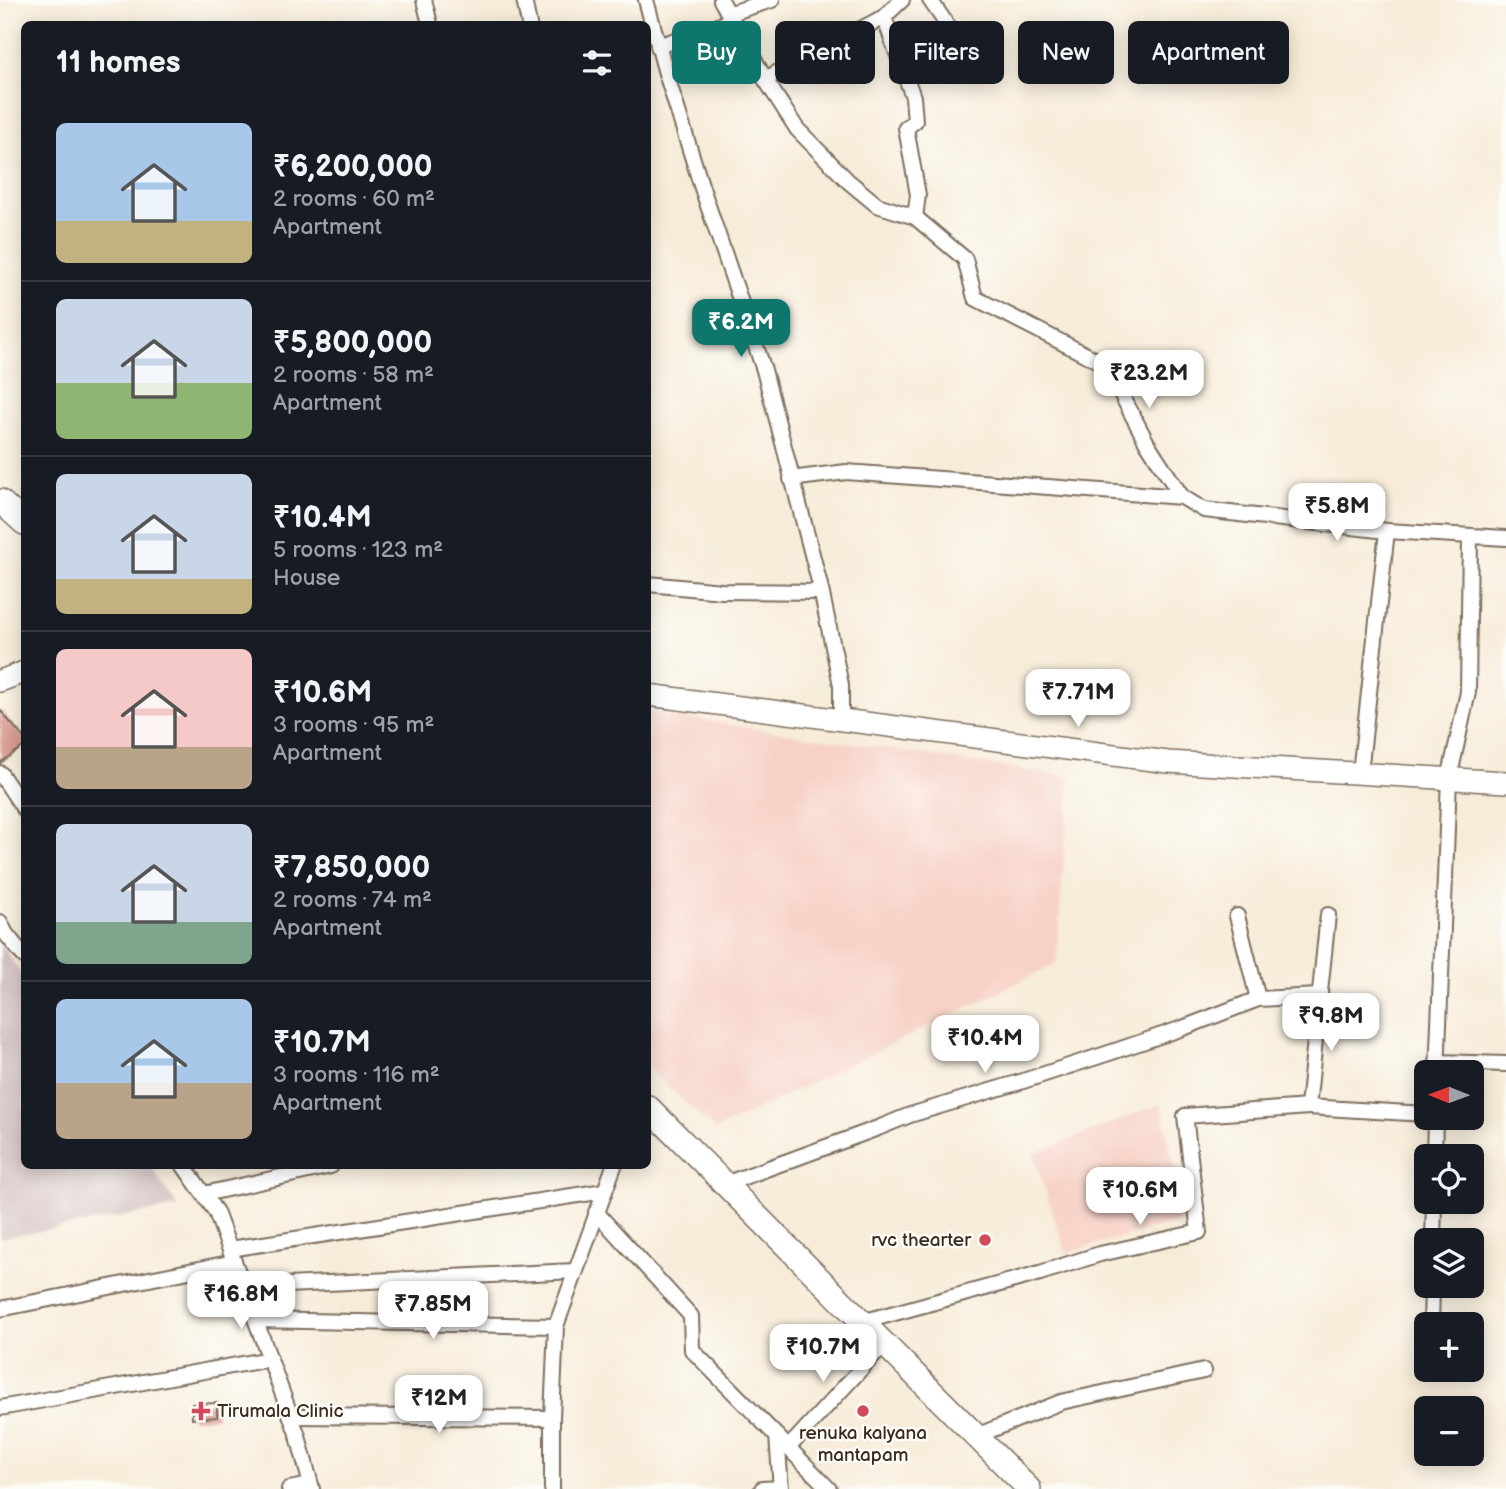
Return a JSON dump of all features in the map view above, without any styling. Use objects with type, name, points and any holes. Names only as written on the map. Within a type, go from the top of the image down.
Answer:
[{"type":"main road","points":[[0,500],[21,520]]},
{"type":"main road","points":[[651,1110],[1029,1489]]},
{"type":"street","points":[[424,0],[429,21]]},
{"type":"street","points":[[524,0],[528,21]]},
{"type":"street","points":[[646,0],[702,188],[764,370],[821,592],[841,685],[841,720]]},
{"type":"street","points":[[721,0],[765,79],[797,129],[848,181],[877,205],[915,217],[965,259],[975,298],[1106,365],[1147,443],[1182,497]]},
{"type":"street","points":[[658,46],[772,0]]},
{"type":"street","points":[[765,79],[884,17],[902,0]]},
{"type":"street","points":[[930,0],[944,21]]},
{"type":"street","points":[[884,17],[913,97],[915,121],[906,128],[918,195],[915,217]]},
{"type":"street","points":[[791,479],[846,472],[1182,497],[1204,510],[1387,531],[1506,538]]},
{"type":"street","points":[[1360,773],[1387,531]]},
{"type":"street","points":[[1437,1060],[1449,779],[1468,692],[1470,536]]},
{"type":"street","points":[[651,584],[722,590],[821,592]]},
{"type":"street","points":[[0,681],[21,673]]},
{"type":"street","points":[[651,695],[1168,762],[1506,782]]},
{"type":"street","points":[[0,773],[21,804]]},
{"type":"street","points":[[1308,1107],[1328,915]]},
{"type":"street","points":[[1237,916],[1258,999]]},
{"type":"street","points":[[0,922],[21,952]]},
{"type":"street","points":[[725,1184],[910,1115],[1106,1054],[1258,999],[1320,996]]},
{"type":"street","points":[[1484,1065],[1506,1064]]},
{"type":"street","points":[[862,1322],[1100,1254],[1199,1232],[1185,1116],[1308,1107],[1414,1113]]},
{"type":"street","points":[[186,1169],[216,1212],[290,1416],[312,1487],[289,1489]]},
{"type":"street","points":[[204,1194],[317,1169]]},
{"type":"street","points":[[552,1489],[555,1326],[613,1169]]},
{"type":"street","points":[[0,1309],[232,1256],[500,1206],[604,1191]]},
{"type":"street","points":[[596,1212],[691,1316],[692,1350],[829,1489]]},
{"type":"street","points":[[244,1287],[575,1272]]},
{"type":"street","points":[[256,1320],[555,1326]]},
{"type":"street","points":[[788,1448],[884,1344]]},
{"type":"street","points":[[0,1408],[270,1359]]},
{"type":"street","points":[[976,1436],[1061,1402],[1204,1371]]},
{"type":"street","points":[[290,1416],[552,1418]]},
{"type":"street","points":[[762,1489],[781,1489],[777,1436]]},
{"type":"shaded area","points":[[651,712],[1070,777],[1056,964],[715,1130],[651,1071]]},
{"type":"shaded area","points":[[0,942],[21,974],[21,1169],[152,1169],[178,1207],[0,1238]]},
{"type":"shaded area","points":[[1161,1104],[1186,1219],[1066,1253],[1033,1154]]},
{"type":"building","points":[[0,710],[21,734],[21,748],[0,763]]},
{"type":"building","points":[[217,1403],[217,1417],[192,1419],[192,1404]]},
{"type":"place","name":"rvc thearter","points":[[985,1240]]},
{"type":"place","name":"Tirumala Clinic","points":[[201,1411]]},
{"type":"place","name":"renuka kalyana mantapam","points":[[863,1411]]}]
